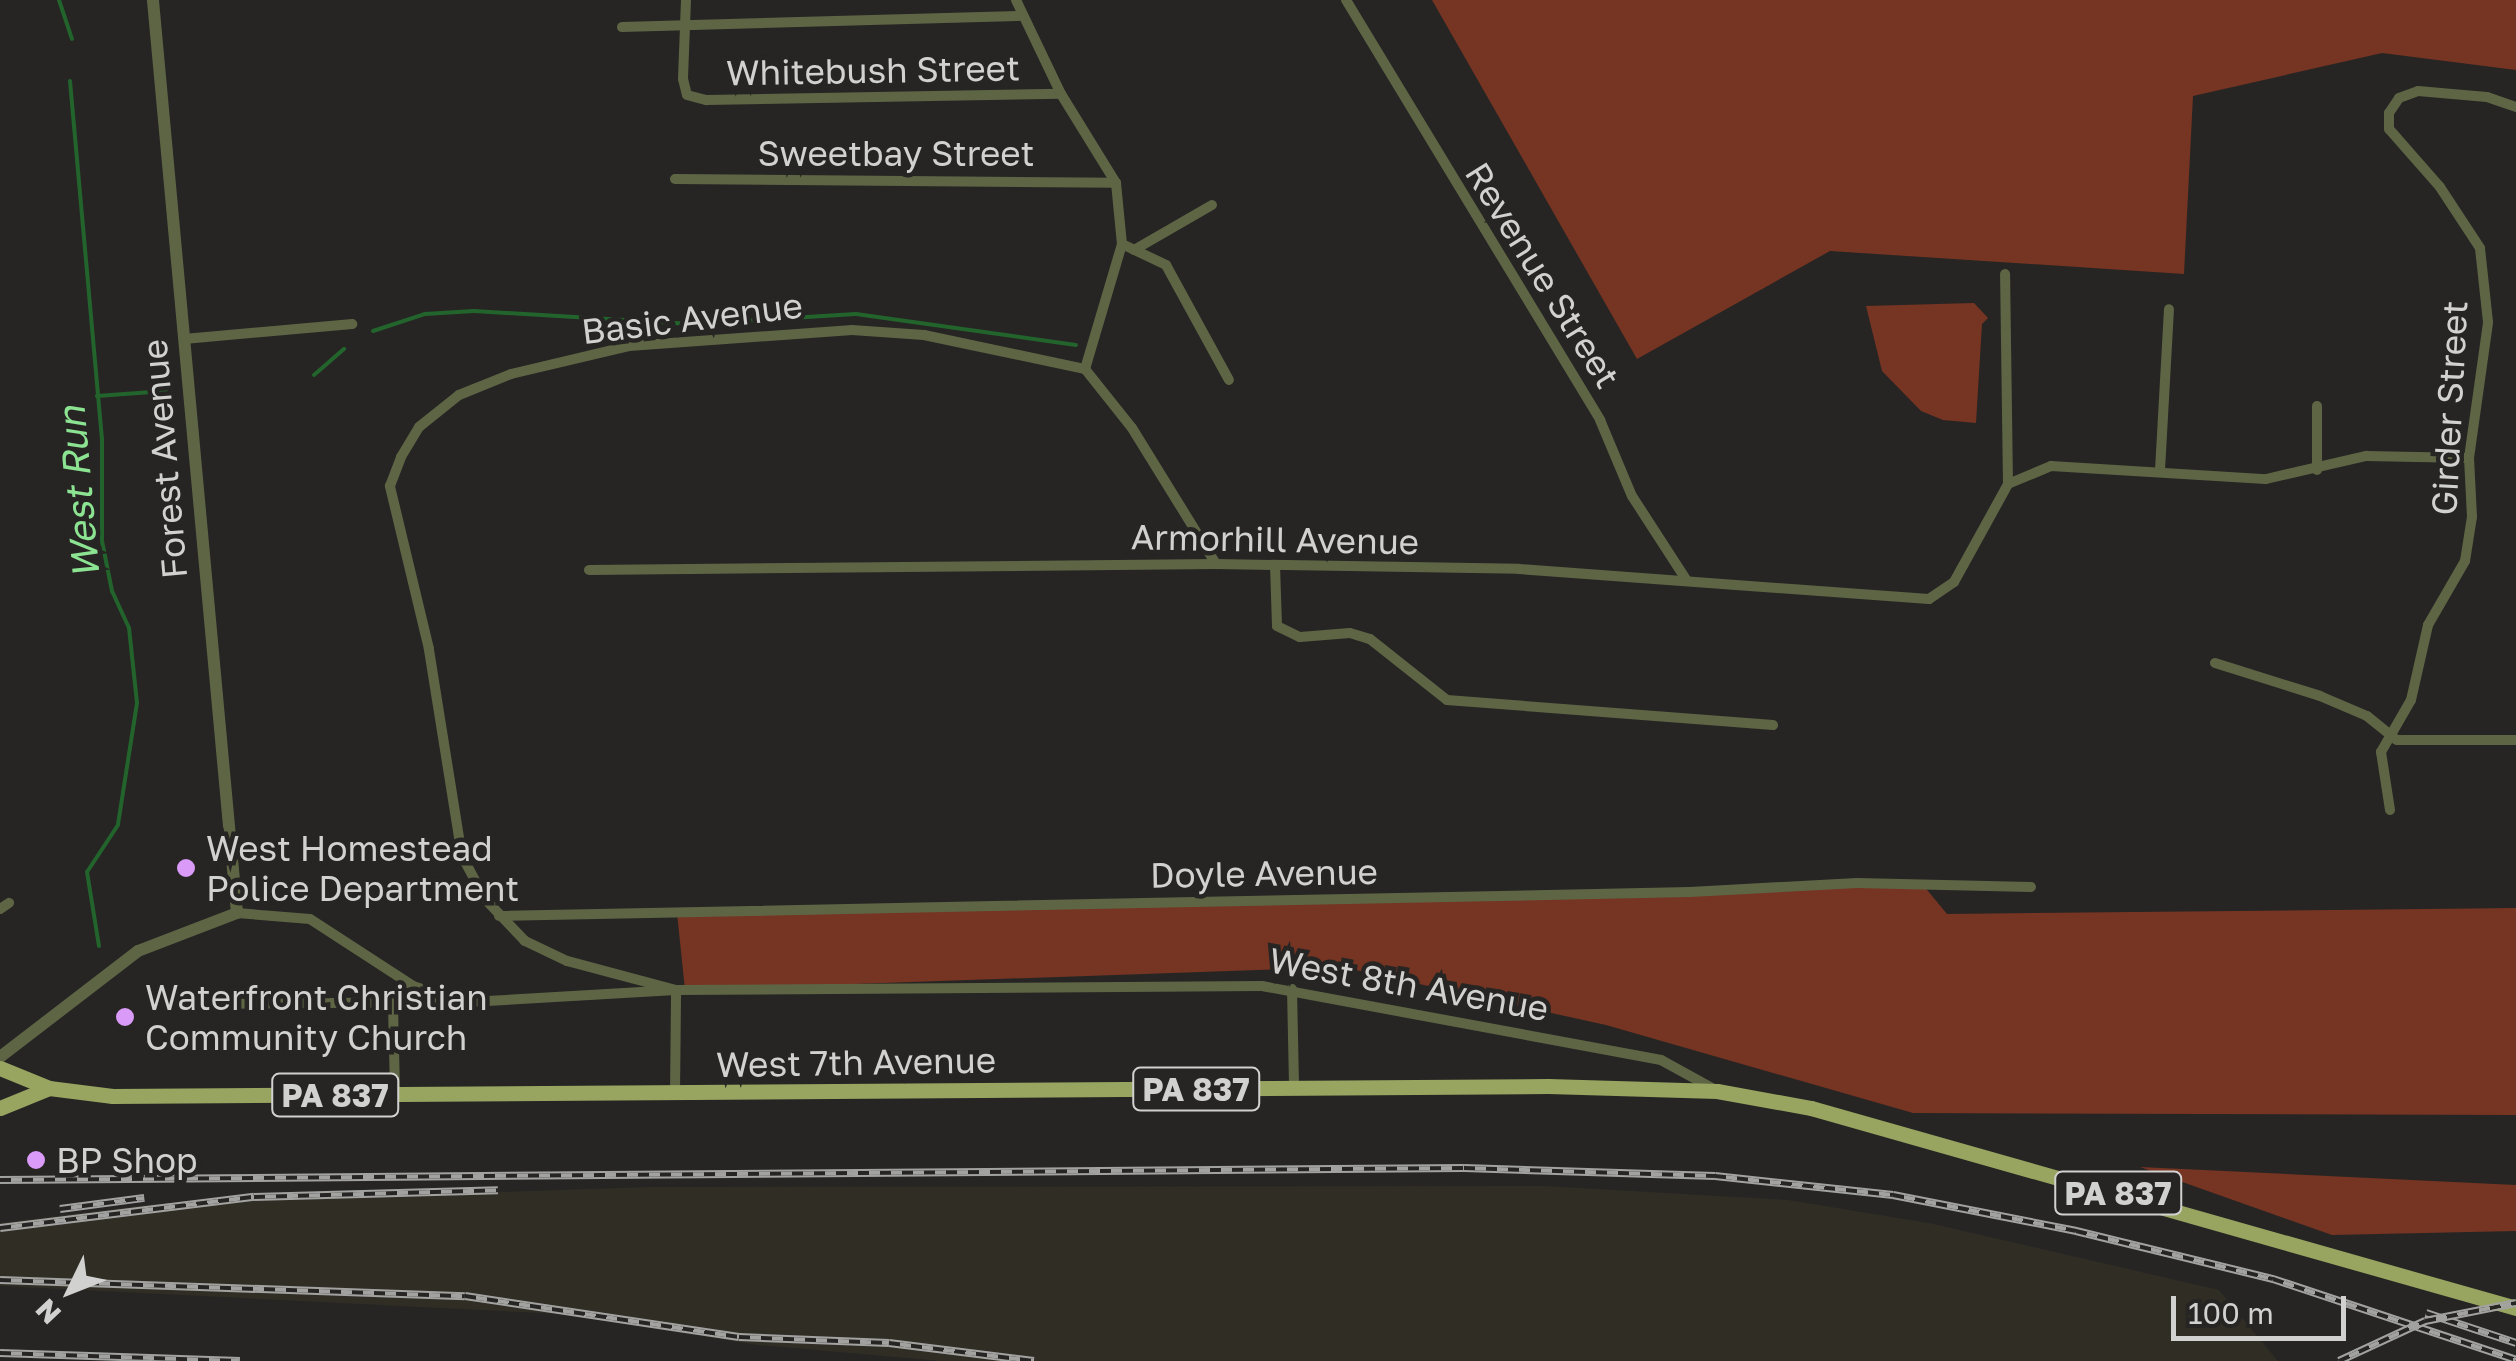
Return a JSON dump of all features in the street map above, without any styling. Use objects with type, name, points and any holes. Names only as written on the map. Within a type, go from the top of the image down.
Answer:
[{"type":"main road","name":"West 7th Avenue","points":[[0,1068],[49,1088],[112,1096],[1294,1088],[1717,1091]]},
{"type":"main road","points":[[0,1108],[49,1088]]},
{"type":"main road","name":"West 8th Avenue","points":[[1717,1091],[1811,1108],[2516,1308]]},
{"type":"street","name":"Forest Avenue","points":[[153,0],[237,913]]},
{"type":"street","points":[[683,27],[686,0]]},
{"type":"street","points":[[1016,0],[1061,94],[1116,183],[1122,244],[1086,368],[1132,428],[1216,564]]},
{"type":"street","name":"Revenue Street","points":[[1346,0],[1600,420],[1632,496],[1687,581]]},
{"type":"street","points":[[622,27],[1022,16]]},
{"type":"street","name":"Whitebush Street","points":[[683,27],[687,95],[706,100],[1061,94]]},
{"type":"street","name":"Girder Street","points":[[2389,736],[2416,688],[2428,625],[2460,580],[2472,517],[2470,458],[2488,322],[2480,248],[2440,187],[2389,130],[2399,98],[2438,91],[2516,107]]},
{"type":"street","name":"Sweetbay Street","points":[[674,179],[1116,183]]},
{"type":"street","points":[[1134,250],[1212,205]]},
{"type":"street","points":[[1122,244],[1166,266],[1229,380]]},
{"type":"street","points":[[2005,274],[2008,484],[2051,466],[2266,479],[2366,456],[2470,458]]},
{"type":"street","points":[[2160,470],[2169,309]]},
{"type":"street","points":[[184,339],[352,324]]},
{"type":"street","name":"Basic Avenue","points":[[676,990],[566,961],[524,941],[499,916],[456,835],[429,649],[390,486],[419,427],[459,395],[511,374],[629,346],[777,331],[924,335],[1086,368]]},
{"type":"street","points":[[2317,406],[2317,470]]},
{"type":"street","name":"Armorhill Avenue","points":[[588,570],[1216,564],[1519,569],[1908,601],[1938,595],[1954,582],[2008,484]]},
{"type":"street","points":[[1275,565],[1273,614],[1286,633],[1370,639],[1447,700],[1773,725]]},
{"type":"street","points":[[2215,663],[2320,696],[2367,716],[2389,736],[2516,740]]},
{"type":"street","points":[[2389,736],[2380,752],[2390,810]]},
{"type":"street","name":"Doyle Avenue","points":[[499,916],[1670,893],[1856,883],[2031,887]]},
{"type":"street","points":[[0,1057],[138,951],[237,913],[310,919],[413,986],[469,1002]]},
{"type":"street","points":[[1292,989],[1294,1088]]},
{"type":"street","name":"West 8th Avenue","points":[[194,1004],[469,1002],[676,990],[1292,989],[1660,1060],[1717,1091]]},
{"type":"street","points":[[674,1094],[676,990]]},
{"type":"street","points":[[392,1004],[395,1094]]},
{"type":"shaded area","points":[[1432,0],[2516,0],[2516,70],[2382,53],[2193,96],[2184,274],[1830,251],[1637,359]]},
{"type":"shaded area","points":[[1974,303],[1988,318],[1982,324],[1976,423],[1943,420],[1921,411],[1882,371],[1866,306]]},
{"type":"shaded area","points":[[1923,885],[1947,914],[2516,908],[2516,1115],[1913,1113],[1606,1025],[1342,967],[685,990],[677,913]]},
{"type":"shaded area","points":[[2140,1167],[2516,1185],[2516,1231],[2332,1235]]},
{"type":"shaded area","points":[[1545,1186],[1788,1200],[1929,1223],[2219,1290],[2278,1361],[941,1361],[758,1345],[560,1314],[0,1286],[0,1223],[155,1204],[648,1187]]},
{"type":"waterway","name":"West Run","points":[[59,0],[72,39]]},
{"type":"waterway","name":"West Run","points":[[70,81],[102,439],[102,541],[112,591],[129,628],[137,703],[118,825],[87,872],[99,946]]},
{"type":"waterway","points":[[373,331],[425,314],[474,311],[692,324],[856,314],[1076,345]]},
{"type":"waterway","points":[[314,375],[344,349]]},
{"type":"waterway","points":[[97,396],[166,391]]},
{"type":"railway","points":[[0,1180],[1464,1168],[1715,1176],[1893,1195],[2076,1231],[2273,1279],[2516,1360]]},
{"type":"railway","points":[[0,1228],[254,1197],[498,1190]]},
{"type":"railway","points":[[60,1209],[144,1198]]},
{"type":"railway","points":[[0,1280],[465,1296],[739,1337],[889,1343],[1034,1361]]},
{"type":"railway","points":[[2339,1361],[2425,1321],[2516,1303]]},
{"type":"railway","points":[[2426,1313],[2516,1343]]},
{"type":"railway","points":[[0,1353],[240,1361]]},
{"type":"place","name":"West Homestead Police Department","points":[[186,868]]},
{"type":"place","name":"Waterfront Christian Community Church","points":[[125,1017]]},
{"type":"place","name":"BP Shop","points":[[36,1160]]}]
